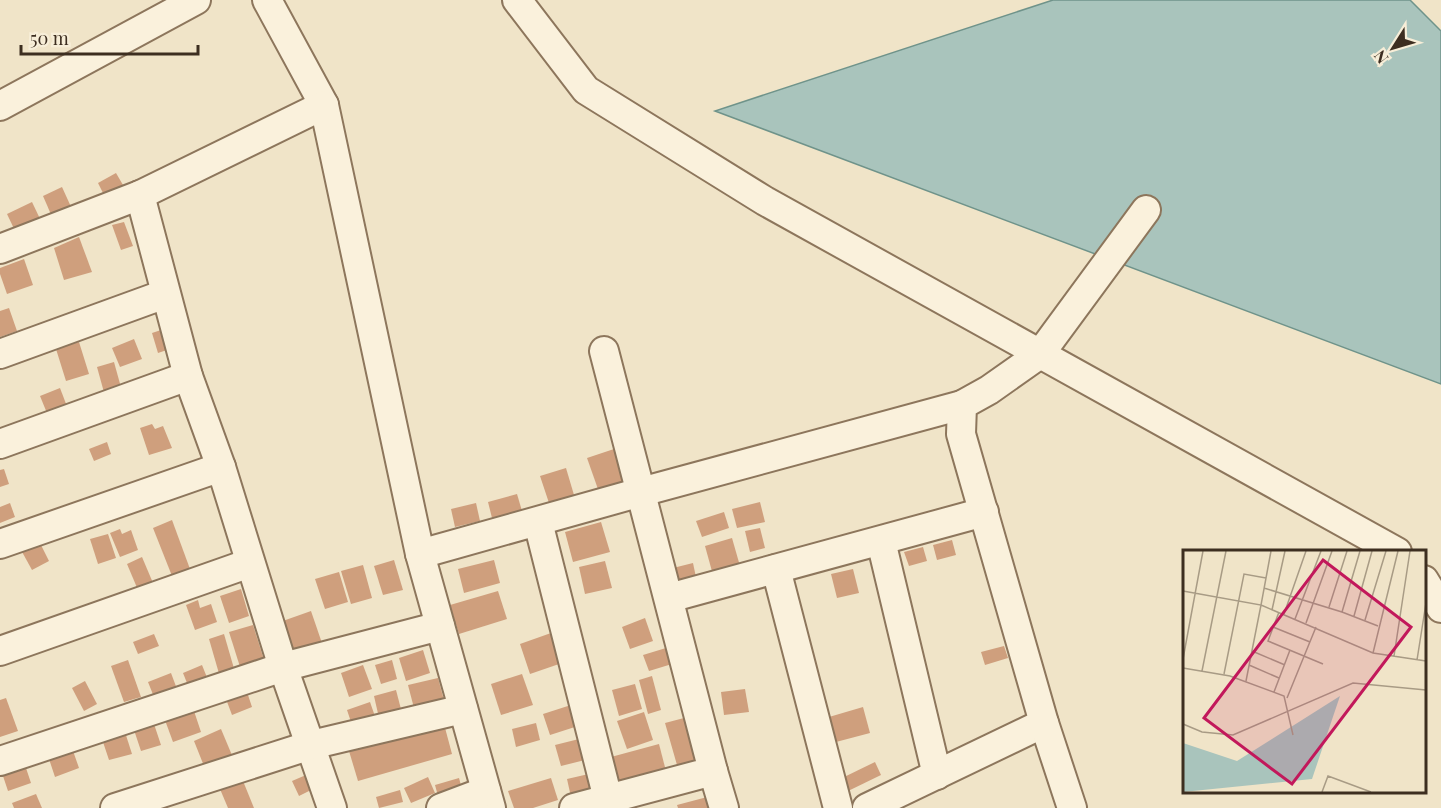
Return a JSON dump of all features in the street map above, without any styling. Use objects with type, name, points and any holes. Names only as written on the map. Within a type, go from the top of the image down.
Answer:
[{"type":"street","points":[[0,106],[196,0]]},
{"type":"street","points":[[267,0],[324,105],[420,554],[488,799],[441,808]]},
{"type":"street","points":[[517,0],[586,90],[765,201],[1393,550]]},
{"type":"street","points":[[0,249],[140,195],[324,105]]},
{"type":"street","points":[[140,195],[189,376],[221,467],[283,667],[332,808]]},
{"type":"street","points":[[420,554],[962,405],[989,390],[1040,354],[1146,210]]},
{"type":"street","points":[[0,354],[165,294]]},
{"type":"street","points":[[604,351],[724,808]]},
{"type":"street","points":[[0,444],[189,376]]},
{"type":"street","points":[[962,405],[962,434],[1044,723],[1072,808]]},
{"type":"street","points":[[0,544],[221,467]]},
{"type":"street","points":[[669,598],[984,512]]},
{"type":"street","points":[[537,522],[608,799]]},
{"type":"street","points":[[881,540],[937,775]]},
{"type":"street","points":[[0,651],[250,563]]},
{"type":"street","points":[[776,569],[838,808]]},
{"type":"street","points":[[1426,582],[1441,608]]},
{"type":"street","points":[[0,761],[283,667],[440,626]]},
{"type":"street","points":[[115,808],[311,745],[463,709]]},
{"type":"street","points":[[867,808],[1044,723]]},
{"type":"street","points":[[574,808],[713,771]]},
{"type":"water","points":[[1053,0],[1410,0],[1441,31],[1441,384],[715,111]]},
{"type":"building","points":[[116,173],[123,185],[104,195],[98,183]]},
{"type":"building","points":[[62,187],[72,209],[53,219],[43,196]]},
{"type":"building","points":[[32,202],[42,223],[17,235],[7,214]]},
{"type":"building","points":[[124,222],[133,246],[121,250],[112,225]]},
{"type":"building","points":[[79,237],[92,272],[64,280],[54,248]]},
{"type":"building","points":[[24,259],[33,285],[7,294],[0,268]]},
{"type":"building","points":[[9,308],[17,331],[0,337],[0,311]]},
{"type":"building","points":[[164,329],[170,349],[158,353],[152,333]]},
{"type":"building","points":[[134,339],[142,359],[120,367],[112,348]]},
{"type":"building","points":[[79,342],[89,374],[66,381],[56,349]]},
{"type":"building","points":[[114,362],[122,391],[105,396],[97,367]]},
{"type":"building","points":[[60,388],[68,409],[49,418],[40,396]]},
{"type":"building","points":[[152,424],[155,429],[163,426],[172,448],[149,455],[140,428]]},
{"type":"building","points":[[107,442],[111,454],[94,461],[89,449]]},
{"type":"building","points":[[614,449],[625,483],[599,492],[587,458]]},
{"type":"building","points":[[566,468],[574,495],[549,503],[540,476]]},
{"type":"building","points":[[4,469],[9,484],[0,487],[0,470]]},
{"type":"building","points":[[517,494],[522,511],[492,518],[488,502]]},
{"type":"building","points":[[760,502],[765,522],[737,528],[732,509]]},
{"type":"building","points":[[10,503],[15,517],[0,523],[0,507]]},
{"type":"building","points":[[476,503],[480,521],[455,527],[451,509]]},
{"type":"building","points":[[724,512],[729,528],[702,537],[696,521]]},
{"type":"building","points":[[172,520],[190,569],[172,576],[153,528]]},
{"type":"building","points":[[601,522],[610,552],[573,562],[565,532]]},
{"type":"building","points":[[760,528],[765,548],[750,552],[745,531]]},
{"type":"building","points":[[120,529],[122,534],[131,530],[138,550],[120,557],[110,533]]},
{"type":"building","points":[[108,534],[116,558],[98,564],[90,539]]},
{"type":"building","points":[[732,538],[740,566],[713,575],[705,546]]},
{"type":"building","points":[[952,540],[956,555],[937,560],[933,545]]},
{"type":"building","points":[[39,541],[49,561],[32,570],[21,550]]},
{"type":"building","points":[[923,547],[927,561],[909,566],[904,552]]},
{"type":"building","points":[[142,557],[153,583],[138,590],[127,564]]},
{"type":"building","points":[[394,560],[403,590],[383,595],[374,566]]},
{"type":"building","points":[[494,560],[500,583],[464,593],[458,569]]},
{"type":"building","points":[[605,561],[612,588],[585,594],[579,567]]},
{"type":"building","points":[[693,563],[697,582],[673,587],[669,569]]},
{"type":"building","points":[[363,565],[372,598],[351,604],[341,571]]},
{"type":"building","points":[[853,569],[859,593],[837,598],[831,574]]},
{"type":"building","points":[[339,572],[348,602],[325,609],[315,579]]},
{"type":"building","points":[[241,589],[249,616],[229,623],[220,596]]},
{"type":"building","points":[[498,591],[507,619],[459,634],[450,605]]},
{"type":"building","points":[[198,600],[200,608],[211,604],[217,622],[195,630],[186,605]]},
{"type":"building","points":[[311,611],[324,649],[294,660],[280,622]]},
{"type":"building","points":[[645,618],[653,641],[630,649],[622,627]]},
{"type":"building","points":[[253,625],[265,663],[241,670],[229,632]]},
{"type":"building","points":[[551,633],[562,663],[530,674],[520,644]]},
{"type":"building","points":[[154,634],[159,646],[138,654],[133,642]]},
{"type":"building","points":[[224,634],[235,672],[220,677],[209,639]]},
{"type":"building","points":[[1004,646],[1008,658],[985,665],[981,652]]},
{"type":"building","points":[[666,648],[672,664],[649,671],[643,655]]},
{"type":"building","points":[[423,650],[430,673],[406,681],[399,658]]},
{"type":"building","points":[[128,660],[141,697],[124,702],[111,666]]},
{"type":"building","points":[[392,660],[397,679],[381,684],[375,665]]},
{"type":"building","points":[[202,665],[208,680],[189,688],[183,673]]},
{"type":"building","points":[[363,665],[372,689],[349,697],[341,673]]},
{"type":"building","points":[[171,673],[177,689],[154,697],[148,682]]},
{"type":"building","points":[[522,674],[533,705],[501,715],[491,684]]},
{"type":"building","points":[[652,676],[661,710],[648,714],[639,680]]},
{"type":"building","points":[[438,678],[445,704],[415,712],[408,685]]},
{"type":"building","points":[[85,681],[97,704],[84,711],[72,688]]},
{"type":"building","points":[[635,684],[642,709],[619,716],[612,690]]},
{"type":"building","points":[[745,689],[749,712],[724,715],[721,692]]},
{"type":"building","points":[[396,690],[402,713],[379,718],[374,696]]},
{"type":"building","points":[[247,692],[252,707],[232,715],[226,699]]},
{"type":"building","points":[[6,698],[18,731],[0,737],[0,700]]},
{"type":"building","points":[[191,702],[201,732],[173,742],[162,712]]},
{"type":"building","points":[[370,702],[378,725],[355,734],[347,710]]},
{"type":"building","points":[[571,705],[578,726],[550,735],[543,714]]},
{"type":"building","points":[[863,707],[870,733],[836,742],[829,717]]},
{"type":"building","points":[[644,712],[653,740],[627,749],[617,721]]},
{"type":"building","points":[[684,718],[696,760],[677,765],[665,723]]},
{"type":"building","points":[[536,723],[540,740],[516,747],[512,729]]},
{"type":"building","points":[[154,724],[161,745],[141,751],[134,730]]},
{"type":"building","points":[[444,724],[452,754],[358,781],[349,751]]},
{"type":"building","points":[[124,729],[132,754],[109,760],[101,736]]},
{"type":"building","points":[[221,729],[234,760],[206,771],[194,741]]},
{"type":"building","points":[[583,738],[589,759],[561,766],[555,745]]},
{"type":"building","points":[[659,744],[667,775],[619,788],[611,757]]},
{"type":"building","points":[[72,748],[79,768],[55,777],[48,756]]},
{"type":"building","points":[[875,762],[881,775],[846,792],[840,779]]},
{"type":"building","points":[[26,768],[31,783],[8,791],[3,776]]},
{"type":"building","points":[[593,773],[597,791],[571,797],[567,779]]},
{"type":"building","points":[[306,775],[313,789],[299,796],[292,781]]},
{"type":"building","points":[[428,777],[435,793],[411,803],[404,788]]},
{"type":"building","points":[[459,778],[462,789],[438,796],[435,785]]},
{"type":"building","points":[[551,778],[558,800],[533,808],[514,808],[508,791]]},
{"type":"building","points":[[243,781],[254,808],[228,808],[220,789]]},
{"type":"building","points":[[400,790],[403,802],[379,808],[376,797]]},
{"type":"building","points":[[36,794],[42,808],[14,808],[12,803]]},
{"type":"building","points":[[711,796],[714,808],[678,808],[677,805]]}]
